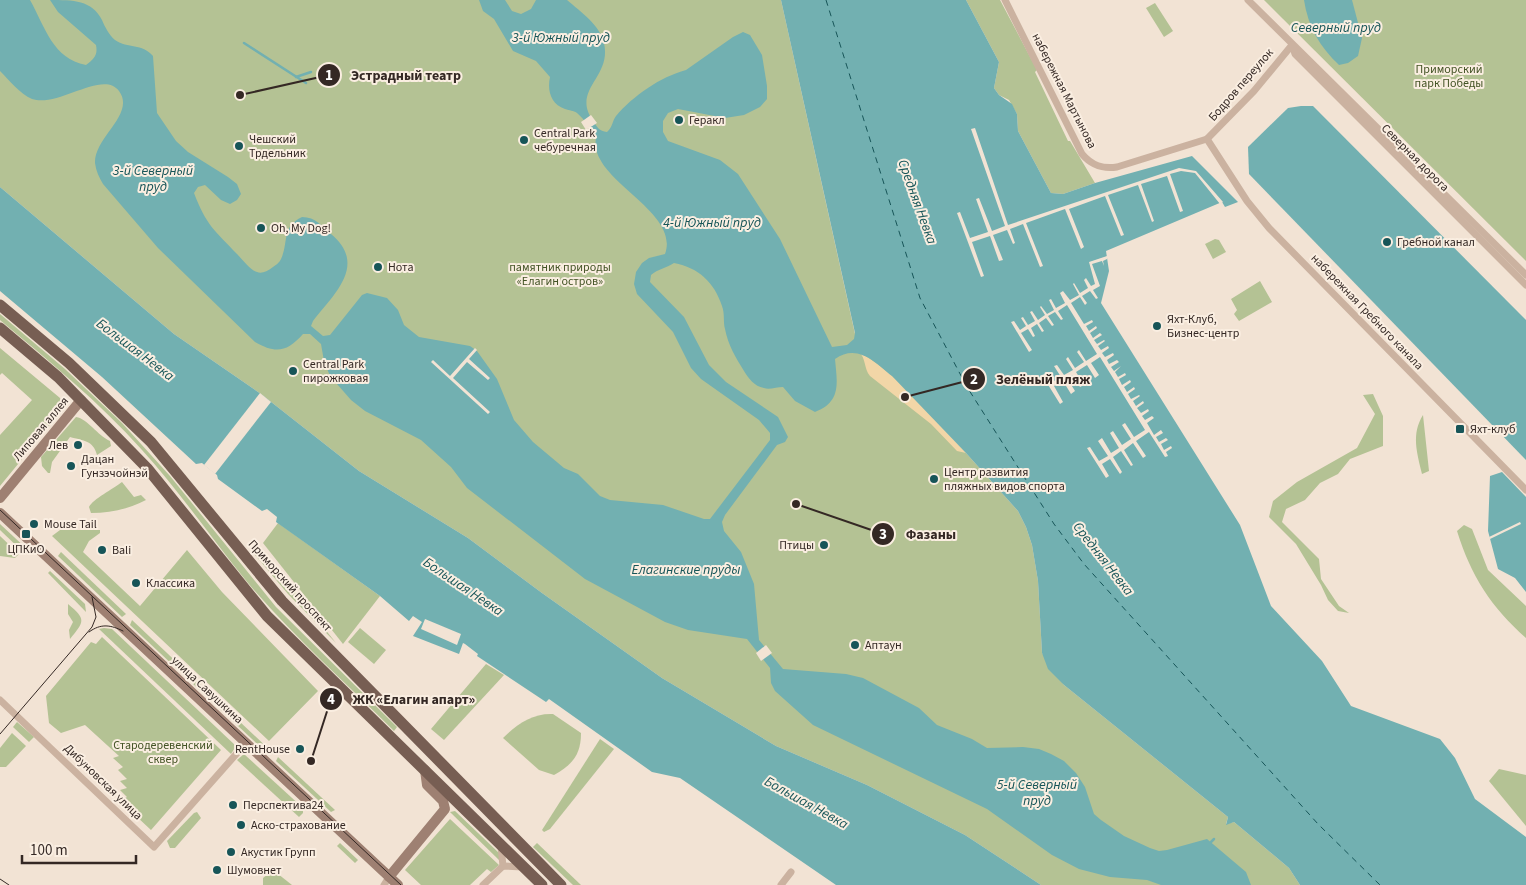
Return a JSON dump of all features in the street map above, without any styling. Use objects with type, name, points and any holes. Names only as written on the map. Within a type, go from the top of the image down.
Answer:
[{"type":"main road","name":"Приморский проспект","points":[[0,305],[75,369],[146,436],[176,470],[282,601],[561,885]]},
{"type":"main road","points":[[0,328],[81,400],[147,468],[266,616],[542,885]]},
{"type":"main road","name":"Липовая аллея","points":[[0,498],[81,400]]},
{"type":"main road","name":"улица Савушкина","points":[[0,513],[246,743],[387,881],[398,885]]},
{"type":"main road","points":[[387,881],[445,810],[443,801],[427,785],[425,770]]},
{"type":"street","name":"набережная Мартынова","points":[[1005,0],[1082,154],[1094,165],[1102,168],[1117,167],[1207,139]]},
{"type":"street","name":"Северная дорога","points":[[1248,0],[1292,46],[1295,54],[1526,285]]},
{"type":"street","name":"Бодров переулок","points":[[1207,139],[1254,91],[1292,46]]},
{"type":"street","name":"Северная дорога","points":[[1292,46],[1300,49],[1526,275]]},
{"type":"street","name":"набережная Гребного канала","points":[[1207,139],[1247,201],[1269,228],[1526,490]]},
{"type":"street","name":"Дибуновская улица","points":[[0,700],[154,847],[246,743]]},
{"type":"street","points":[[499,843],[503,854],[503,866]]},
{"type":"street","points":[[483,885],[503,866],[524,867]]},
{"type":"street","points":[[781,885],[791,872]]},
{"type":"green space","name":"памятник природы «Елагин остров»","points":[[0,0],[781,0],[859,352],[875,361],[892,375],[1018,511],[1032,545],[1038,581],[1042,653],[1064,685],[1228,817],[1226,824],[1234,822],[1289,868],[1300,885],[1041,885],[965,835],[867,785],[776,746],[662,678],[468,538],[359,471],[261,394],[174,334],[0,187]]},
{"type":"green space","points":[[966,0],[1000,0],[1037,70],[1035,72],[1068,141],[1070,141],[1095,183],[1063,194],[1051,193],[1018,131],[1017,114],[1009,100],[999,95],[994,88],[999,62]]},
{"type":"green space","name":"Приморский парк Победы","points":[[1264,0],[1526,0],[1526,261],[1275,11]]},
{"type":"green space","points":[[1155,3],[1173,31],[1164,37],[1146,8]]},
{"type":"green space","points":[[1215,239],[1219,240],[1226,252],[1213,259],[1205,244]]},
{"type":"green space","points":[[1260,281],[1272,302],[1239,321],[1234,314],[1237,310],[1231,299]]},
{"type":"green space","points":[[0,314],[65,369],[122,423],[170,476],[276,607],[397,727],[394,731],[265,603],[170,482],[126,432],[73,382],[0,320]]},
{"type":"green space","points":[[0,348],[60,398],[64,408],[0,486],[0,435],[32,400],[2,373],[0,375]]},
{"type":"green space","points":[[1373,394],[1383,416],[1383,446],[1350,459],[1338,474],[1320,483],[1305,500],[1286,509],[1282,522],[1319,559],[1321,579],[1339,606],[1349,613],[1338,611],[1328,600],[1296,544],[1269,517],[1273,501],[1297,482],[1357,448],[1375,414],[1363,395]]},
{"type":"green space","points":[[1423,415],[1429,471],[1422,474],[1416,436],[1419,422]]},
{"type":"green space","points":[[76,417],[85,421],[110,441],[111,446],[97,455],[93,446],[84,440],[70,437],[52,462],[50,473],[48,473],[42,466],[41,457]]},
{"type":"green space","points":[[122,482],[134,497],[141,495],[146,500],[119,510],[91,513],[89,507],[91,504]]},
{"type":"green space","points":[[278,523],[380,596],[343,644],[263,543]]},
{"type":"green space","points":[[0,524],[28,550],[24,553],[0,530]]},
{"type":"green space","points":[[1464,525],[1472,529],[1488,570],[1526,606],[1526,638],[1502,615],[1476,576],[1457,531]]},
{"type":"green space","points":[[60,530],[100,530],[100,533],[89,541],[83,552],[140,606],[187,550],[222,592],[318,691],[269,741],[52,536]]},
{"type":"green space","points":[[0,536],[19,554],[15,558],[0,556]]},
{"type":"green space","points":[[257,544],[336,643],[288,594],[250,549]]},
{"type":"green space","points":[[61,552],[126,614],[122,617],[58,556]]},
{"type":"green space","points":[[50,571],[85,604],[86,612],[48,573]]},
{"type":"green space","points":[[68,604],[78,613],[81,620],[79,628],[70,639],[69,630],[73,622],[68,614]]},
{"type":"green space","points":[[132,620],[273,753],[268,754],[130,625]]},
{"type":"green space","points":[[360,628],[386,650],[374,664],[348,642]]},
{"type":"green space","points":[[99,629],[112,629],[236,746],[231,754]]},
{"type":"green space","name":"Стародеревенский сквер","points":[[102,637],[221,750],[151,830],[120,801],[127,797],[120,790],[127,788],[120,781],[127,779],[118,770],[123,767],[113,758],[119,756],[85,725],[61,733],[49,723],[46,696],[91,642],[96,644]]},
{"type":"green space","points":[[486,664],[504,675],[444,740],[431,729]]},
{"type":"green space","points":[[553,714],[581,733],[581,741],[574,758],[566,767],[554,775],[539,770],[503,738],[514,728],[532,717]]},
{"type":"green space","points":[[17,722],[34,737],[29,742],[13,727]]},
{"type":"green space","points":[[12,733],[26,746],[6,767],[0,767],[0,748]]},
{"type":"green space","points":[[600,739],[614,749],[550,829],[544,832],[542,830]]},
{"type":"green space","points":[[244,754],[303,808],[303,813],[299,817],[237,760]]},
{"type":"green space","points":[[278,757],[335,810],[331,812],[276,761]]},
{"type":"green space","points":[[1499,769],[1526,775],[1526,826],[1489,781]]},
{"type":"green space","points":[[455,811],[499,853],[500,861],[450,812]]},
{"type":"green space","points":[[197,812],[201,818],[175,848],[170,848],[167,841]]},
{"type":"green space","points":[[450,819],[499,865],[491,872],[487,869],[470,885],[421,885],[405,870]]},
{"type":"green space","points":[[340,843],[358,860],[355,863],[337,846]]},
{"type":"green space","points":[[537,843],[581,885],[573,885],[533,847]]},
{"type":"green space","points":[[273,870],[292,885],[263,885],[263,878]]},
{"type":"sand","points":[[859,352],[903,385],[966,453],[957,451],[931,424],[870,376],[863,357]]},
{"type":"water","points":[[0,0],[30,0],[51,40],[65,56],[75,62],[86,65],[89,63],[96,54],[96,45],[58,12],[50,0],[81,2],[93,8],[115,40],[144,49],[153,56],[157,113],[176,141],[188,152],[237,184],[241,194],[237,200],[230,204],[221,200],[205,185],[198,187],[194,193],[212,227],[253,270],[262,273],[279,262],[288,230],[295,221],[302,217],[315,220],[331,234],[342,246],[347,257],[347,268],[338,290],[311,326],[323,336],[330,335],[362,295],[367,293],[387,298],[398,310],[404,325],[419,337],[470,346],[477,351],[497,379],[514,420],[533,442],[564,468],[578,474],[600,496],[610,500],[663,505],[704,519],[710,519],[770,440],[770,433],[759,420],[701,379],[691,368],[673,332],[637,294],[634,284],[636,272],[642,263],[649,258],[665,254],[666,238],[660,223],[606,168],[597,153],[596,138],[588,125],[574,111],[556,104],[550,92],[550,77],[536,61],[513,51],[494,19],[483,11],[479,0],[505,0],[512,11],[521,14],[531,9],[536,0],[567,0],[589,19],[602,36],[605,55],[603,65],[589,91],[587,110],[597,127],[607,132],[616,116],[648,88],[666,77],[686,70],[733,37],[743,32],[750,35],[762,55],[767,86],[767,99],[760,107],[744,115],[725,118],[678,109],[668,113],[663,121],[663,132],[668,141],[720,160],[738,174],[780,239],[832,347],[847,345],[854,339],[855,333],[781,0],[966,0],[999,62],[994,88],[999,95],[1012,104],[1017,114],[1018,131],[1051,193],[1063,194],[1095,183],[1192,156],[1238,202],[1225,207],[1222,202],[1106,251],[1109,271],[1101,303],[1240,525],[1271,606],[1322,661],[1351,706],[1440,739],[1455,758],[1475,799],[1526,837],[1526,885],[1300,885],[1289,868],[1234,822],[1226,825],[1228,817],[1064,685],[1048,669],[1042,653],[1038,581],[1032,545],[1018,511],[966,453],[892,376],[865,356],[851,353],[843,355],[835,359],[837,383],[834,397],[824,408],[815,412],[795,401],[783,387],[768,389],[757,386],[746,374],[730,346],[724,326],[723,309],[715,290],[698,272],[674,263],[656,271],[651,275],[650,282],[684,317],[709,365],[726,382],[778,417],[788,437],[785,442],[777,445],[725,515],[722,522],[724,531],[741,552],[754,584],[759,640],[783,669],[846,674],[863,678],[919,708],[937,725],[972,739],[987,748],[1023,747],[1039,749],[1051,754],[1064,761],[1076,773],[1085,787],[1094,814],[1124,836],[1159,851],[1207,839],[1246,872],[1251,885],[1161,885],[1147,880],[1110,877],[1079,869],[1052,855],[987,809],[813,725],[775,691],[771,683],[770,668],[747,639],[688,630],[665,622],[585,579],[467,488],[451,467],[421,440],[365,411],[351,400],[330,376],[324,361],[321,344],[310,334],[303,334],[292,345],[281,349],[269,348],[255,342],[158,248],[103,184],[95,166],[96,153],[119,117],[123,100],[119,91],[112,85],[102,84],[54,98],[32,99],[19,90],[0,71]]},
{"type":"water","name":"Северный пруд","points":[[1304,0],[1352,0],[1362,38],[1358,56],[1348,63],[1339,65],[1332,58],[1312,28]]},
{"type":"water","name":"Гребной канал","points":[[1313,106],[1526,320],[1526,460],[1249,174],[1248,147],[1288,108]]},
{"type":"water","name":"Большая Невка","points":[[0,187],[174,334],[261,394],[359,471],[468,538],[662,678],[776,746],[867,785],[965,835],[1041,885],[836,885],[680,778],[652,772],[549,699],[546,702],[477,656],[478,654],[465,644],[463,643],[459,654],[413,636],[422,622],[413,616],[409,621],[380,596],[276,522],[277,517],[267,509],[262,511],[218,479],[217,475],[202,463],[196,464],[102,377],[0,291]]},
{"type":"water","points":[[1502,472],[1526,497],[1526,592],[1515,578],[1498,569],[1488,531],[1490,476]]},
{"type":"pier","points":[[591,115],[597,123],[586,130],[581,122]]},
{"type":"pier","points":[[975,128],[1008,225],[1179,168],[1196,171],[1223,202],[1220,204],[1195,173],[1181,171],[1170,174],[1183,211],[1180,212],[1167,176],[1141,184],[1154,221],[1152,222],[1138,185],[1108,195],[1124,235],[1121,236],[1105,196],[1069,209],[1084,247],[1081,249],[1065,209],[1026,223],[1043,266],[1040,267],[1023,224],[1010,229],[1015,243],[1013,244],[1007,230],[993,235],[1003,260],[999,261],[990,236],[972,242],[984,276],[981,277],[957,213],[960,212],[970,238],[988,232],[976,199],[979,198],[992,231],[1005,226],[971,129]]},
{"type":"pier","points":[[1107,256],[1107,259],[1103,261],[1104,266],[1102,261],[1092,264],[1100,286],[1093,290],[1098,298],[1096,299],[1090,291],[1082,296],[1087,303],[1085,305],[1080,297],[1071,303],[1084,324],[1092,320],[1093,322],[1086,326],[1089,331],[1096,326],[1097,328],[1090,333],[1093,338],[1100,333],[1102,335],[1094,340],[1097,344],[1105,341],[1098,346],[1101,350],[1108,346],[1109,348],[1102,353],[1105,357],[1113,353],[1114,355],[1107,360],[1109,364],[1117,360],[1119,362],[1111,367],[1114,371],[1121,366],[1115,372],[1118,377],[1125,373],[1126,375],[1119,379],[1122,385],[1130,380],[1131,382],[1124,387],[1127,392],[1134,387],[1135,389],[1128,394],[1131,399],[1140,396],[1133,401],[1136,406],[1143,401],[1144,403],[1137,408],[1141,413],[1148,409],[1149,411],[1142,416],[1145,420],[1152,416],[1154,418],[1147,423],[1154,435],[1161,430],[1163,433],[1156,437],[1159,442],[1166,438],[1168,440],[1161,444],[1164,450],[1171,446],[1172,448],[1166,452],[1168,456],[1165,457],[1149,432],[1136,441],[1146,456],[1143,458],[1133,443],[1124,450],[1133,465],[1131,466],[1121,451],[1113,457],[1122,472],[1120,474],[1110,459],[1102,464],[1109,476],[1106,478],[1087,448],[1090,447],[1099,461],[1108,456],[1098,441],[1102,438],[1111,453],[1119,448],[1110,433],[1113,431],[1122,445],[1131,439],[1122,425],[1125,423],[1134,437],[1145,430],[1100,357],[1091,363],[1099,375],[1095,378],[1087,365],[1076,372],[1084,385],[1080,387],[1072,375],[1067,378],[1075,391],[1071,394],[1063,381],[1054,386],[1063,402],[1060,404],[1042,375],[1045,374],[1051,383],[1061,377],[1054,366],[1057,365],[1064,375],[1073,370],[1066,359],[1068,357],[1075,368],[1084,362],[1077,352],[1079,350],[1086,361],[1097,354],[1067,305],[1058,311],[1063,319],[1061,320],[1055,312],[1048,316],[1054,325],[1052,326],[1046,318],[1039,323],[1044,331],[1042,332],[1037,324],[1031,328],[1035,336],[1033,337],[1028,329],[1021,333],[1032,350],[1029,352],[1011,322],[1014,321],[1020,330],[1026,326],[1021,318],[1023,317],[1028,325],[1035,321],[1030,312],[1032,311],[1038,320],[1045,315],[1041,306],[1047,314],[1054,310],[1049,300],[1051,299],[1056,308],[1065,303],[1060,293],[1063,291],[1070,300],[1079,295],[1074,283],[1080,293],[1088,288],[1084,280],[1086,278],[1091,286],[1095,284],[1089,262]]},
{"type":"pier","points":[[475,348],[477,350],[469,359],[490,378],[488,380],[467,362],[453,378],[490,412],[488,414],[431,362],[433,360],[450,376]]},
{"type":"pier","points":[[260,393],[271,402],[215,474],[204,465]]},
{"type":"pier","points":[[1520,522],[1521,524],[1490,539],[1489,537]]},
{"type":"pier","points":[[425,619],[461,634],[457,645],[421,629]]},
{"type":"pier","points":[[766,645],[772,653],[761,661],[756,653]]},
{"type":"waterway","points":[[244,43],[306,83]]},
{"type":"waterway","points":[[296,77],[311,72]]},
{"type":"waterway","points":[[1211,842],[1214,839]]},
{"type":"ferry route","points":[[826,0],[920,298],[967,387],[1054,524],[1084,564],[1318,824],[1380,885]]},
{"type":"tram line","points":[[0,510],[401,885]]},
{"type":"tram line","points":[[0,734],[92,627],[96,617],[92,597]]},
{"type":"tram line","points":[[89,632],[102,626],[114,627],[123,631]]},
{"type":"tram line","points":[[0,879],[9,885]]},
{"type":"place","name":"Эстрадный театр","points":[[240,95]]},
{"type":"place","name":"Геракл","points":[[679,120]]},
{"type":"place","name":"Central Park чебуречная","points":[[524,140]]},
{"type":"place","name":"Чешский Трдельник","points":[[239,146]]},
{"type":"place","name":"Oh, My Dog!","points":[[261,228]]},
{"type":"place","name":"Гребной канал","points":[[1387,242]]},
{"type":"place","name":"Нота","points":[[378,267]]},
{"type":"place","name":"Яхт-Клуб, Бизнес-центр","points":[[1157,326]]},
{"type":"place","name":"Central Park пирожковая","points":[[293,371]]},
{"type":"place","name":"Зелёный пляж","points":[[905,397]]},
{"type":"place","name":"Яхт-клуб","points":[[1460,429]]},
{"type":"place","name":"Лев","points":[[78,445]]},
{"type":"place","name":"Дацан Гунзэчойнэй","points":[[71,466]]},
{"type":"place","name":"Центр развития пляжных видов спорта","points":[[934,479]]},
{"type":"place","name":"Фазаны","points":[[796,504]]},
{"type":"place","name":"Mouse Tail","points":[[34,524]]},
{"type":"place","name":"ЦПКиО","points":[[26,534]]},
{"type":"place","name":"Птицы","points":[[824,545]]},
{"type":"place","name":"Bali","points":[[102,550]]},
{"type":"place","name":"Классика","points":[[136,583]]},
{"type":"place","name":"Аптаун","points":[[855,645]]},
{"type":"place","name":"RentHouse","points":[[300,749]]},
{"type":"place","name":"ЖК «Елагин апарт»","points":[[311,761]]},
{"type":"place","name":"Перспектива24","points":[[233,805]]},
{"type":"place","name":"Аско-страхование","points":[[241,825]]},
{"type":"place","name":"Акустик Групп","points":[[231,852]]},
{"type":"place","name":"Шумовнет","points":[[217,870]]},
{"type":"water label","name":"3-й Южный пруд","points":[[561,38]]},
{"type":"water label","name":"3-й Северный пруд","points":[[153,180]]},
{"type":"water label","name":"Средняя Невка","points":[[917,202]]},
{"type":"water label","name":"4-й Южный пруд","points":[[712,223]]},
{"type":"water label","name":"Средняя Невка","points":[[1103,559]]},
{"type":"water label","name":"Елагинские пруды","points":[[686,570]]},
{"type":"water label","name":"5-й Северный пруд","points":[[1037,794]]}]
